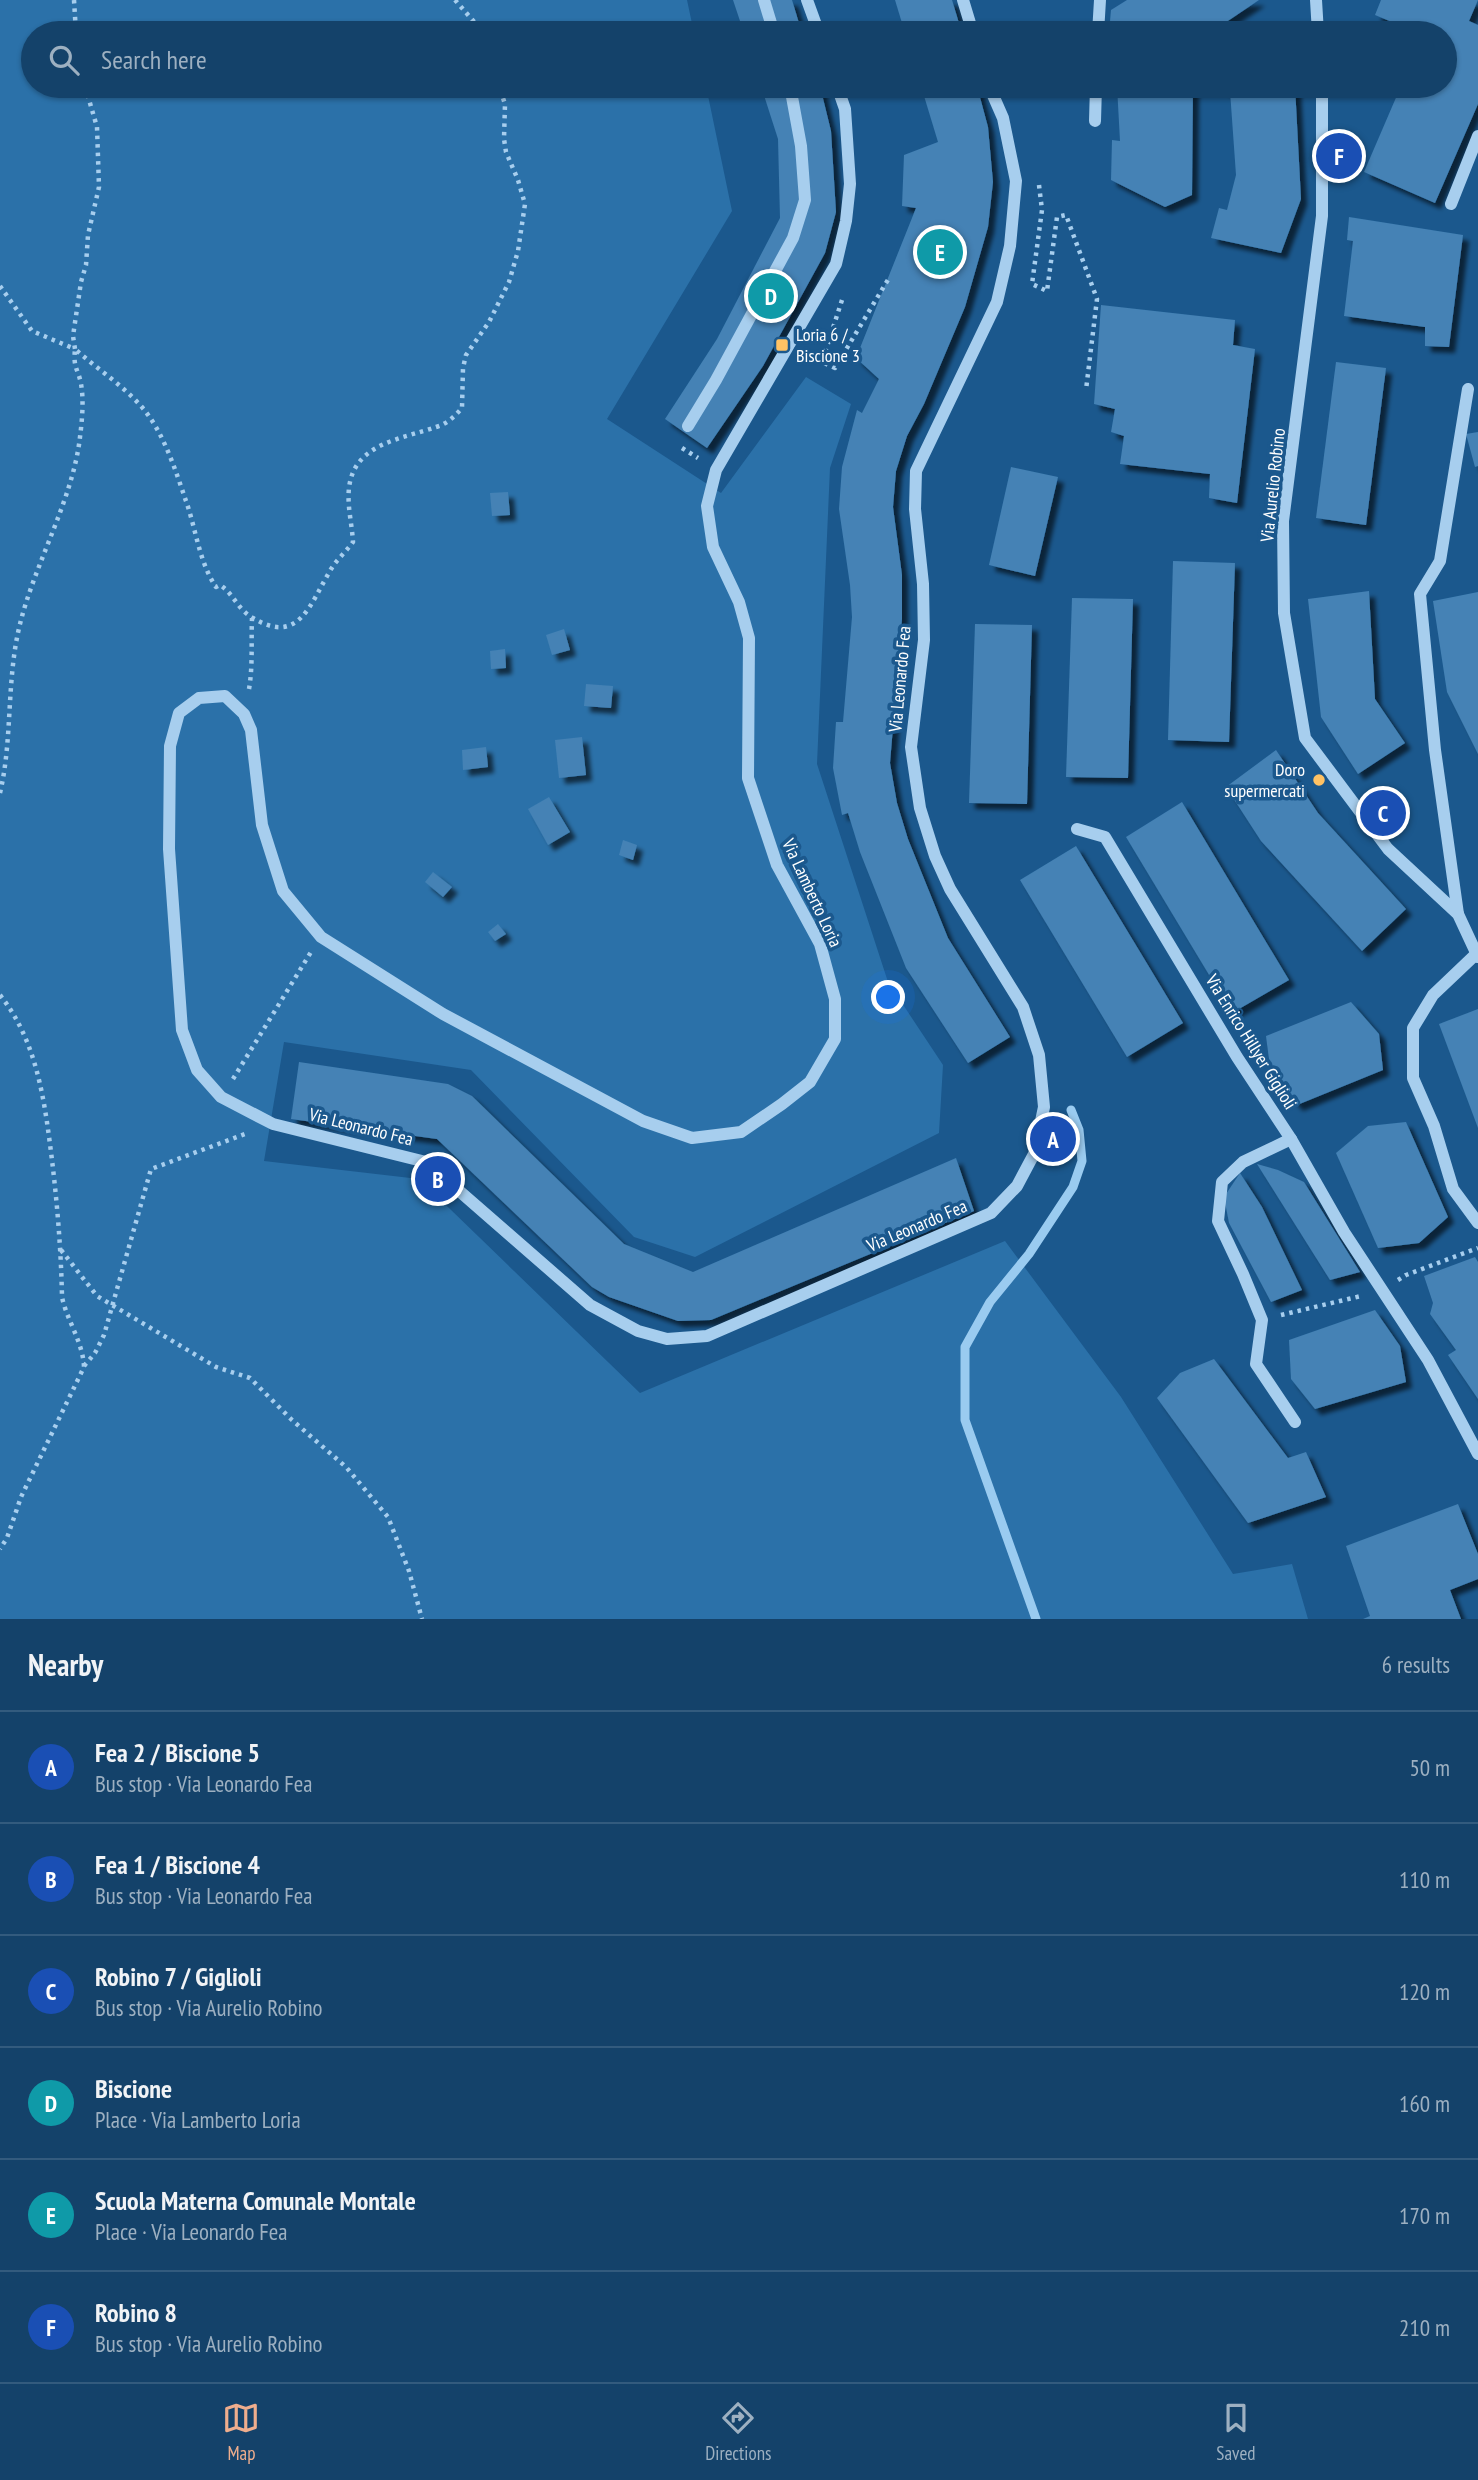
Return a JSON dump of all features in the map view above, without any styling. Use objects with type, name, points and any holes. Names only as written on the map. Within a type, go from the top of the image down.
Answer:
[{"type":"street","points":[[764,0],[770,21]]},
{"type":"street","points":[[807,0],[815,21]]},
{"type":"street","points":[[963,0],[969,21]]},
{"type":"street","points":[[1099,21],[1100,0]]},
{"type":"street","points":[[1316,0],[1317,21]]},
{"type":"street","points":[[688,426],[793,238],[805,200],[801,146],[792,98]]},
{"type":"street","name":"Via Lamberto Loria","points":[[244,714],[251,730],[262,825],[283,891],[321,937],[443,1014],[643,1121],[692,1138],[741,1132],[810,1082],[835,1039],[835,999],[820,944],[777,865],[748,778],[749,638],[738,602],[713,547],[707,506],[716,470],[836,264],[846,221],[850,184],[845,109],[841,98]]},
{"type":"street","name":"Via Leonardo Fea","points":[[244,714],[225,696],[199,698],[179,713],[170,746],[169,849],[182,1030],[197,1070],[221,1097],[272,1124],[426,1162],[590,1305],[638,1331],[667,1339],[707,1336],[990,1213],[1017,1186],[1034,1154],[1044,1107],[1039,1055],[1023,1007],[950,889],[936,856],[920,808],[911,747],[924,640],[923,583],[915,509],[916,471],[997,302],[1010,246],[1016,181],[1003,118],[994,98]]},
{"type":"street","points":[[1095,121],[1096,98]]},
{"type":"street","name":"Via Aurelio Robino","points":[[1322,98],[1322,216],[1283,521],[1284,613],[1305,738],[1388,849],[1458,914]]},
{"type":"street","points":[[1451,204],[1478,135]]},
{"type":"street","name":"Via Aurelio Robino","points":[[1468,389],[1440,561],[1420,594],[1434,750],[1458,914],[1477,956]]},
{"type":"street","name":"Via Enrico Hillyer Giglioli","points":[[1077,829],[1105,837],[1381,1291],[1428,1360],[1478,1454]]},
{"type":"street","points":[[1477,956],[1433,995],[1413,1028],[1413,1078],[1434,1126],[1453,1189],[1478,1223]]},
{"type":"street","points":[[1291,1139],[1243,1162],[1222,1182],[1218,1221],[1244,1273],[1262,1320],[1256,1364],[1294,1422]]},
{"type":"path","points":[[74,0],[75,21]]},
{"type":"path","points":[[455,0],[473,21]]},
{"type":"path","points":[[0,793],[19,627],[44,548],[68,488],[80,440],[81,384],[73,364],[73,336],[86,265],[88,234],[99,187],[97,127],[89,98]]},
{"type":"path","points":[[0,286],[32,331],[75,349],[142,407],[162,438],[216,587],[219,585],[231,592],[238,608],[252,618],[281,628],[294,625],[309,608],[335,563],[353,542],[348,501],[350,478],[362,457],[402,436],[438,427],[462,408],[466,355],[489,322],[509,282],[518,251],[526,204],[506,152],[503,98]]},
{"type":"path","points":[[1016,181],[1039,180],[1042,211],[1032,284],[1047,290],[1057,217],[1066,215],[1097,299],[1086,390]]},
{"type":"path","points":[[846,287],[822,362],[835,368],[889,278]]},
{"type":"path","points":[[244,714],[253,667],[252,618]]},
{"type":"path","points":[[221,1097],[321,937]]},
{"type":"path","points":[[0,995],[19,1024],[42,1089],[55,1177],[62,1297],[84,1367]]},
{"type":"path","points":[[0,1549],[7,1538],[21,1497],[84,1367],[104,1335],[151,1169],[272,1124]]},
{"type":"path","points":[[1262,1320],[1381,1291],[1406,1275],[1478,1248]]},
{"type":"path","points":[[61,1250],[96,1296],[216,1367],[250,1378],[292,1420],[346,1467],[388,1517],[409,1571],[422,1619]]},
{"type":"shaded area","points":[[0,0],[687,0],[691,21],[21,21],[21,98],[708,98],[732,211],[607,419],[721,493],[806,377],[851,404],[830,468],[817,764],[888,982],[943,1065],[939,1133],[695,1257],[634,1237],[471,1070],[284,1042],[264,1161],[419,1179],[640,1393],[1005,1241],[1121,1397],[1233,1574],[1292,1564],[1308,1619],[0,1619]]},
{"type":"building","points":[[733,0],[792,0],[798,21],[740,21]]},
{"type":"building","points":[[895,0],[952,0],[958,21],[901,21]]},
{"type":"building","points":[[1127,0],[1259,0],[1228,21],[1110,21],[1111,10]]},
{"type":"building","points":[[1381,0],[1478,0],[1469,21],[1478,25],[1478,104],[1435,203],[1364,172],[1396,98],[1457,98],[1457,21],[1389,21],[1375,15]]},
{"type":"building","points":[[765,98],[823,98],[831,131],[836,212],[825,253],[763,366],[707,448],[665,419],[717,339],[780,218],[778,139]]},
{"type":"building","points":[[925,98],[980,98],[988,127],[993,182],[988,227],[965,307],[924,404],[907,436],[896,471],[893,507],[902,575],[902,619],[890,763],[897,803],[908,839],[948,938],[1010,1037],[968,1063],[906,968],[860,852],[848,813],[842,815],[833,768],[836,722],[843,722],[852,617],[839,509],[842,467],[857,410],[862,413],[879,379],[856,358],[916,208],[902,206],[904,155],[938,142]]},
{"type":"building","points":[[1118,98],[1193,98],[1192,195],[1165,207],[1111,180],[1112,140],[1120,141]]},
{"type":"building","points":[[1230,98],[1296,98],[1301,199],[1281,253],[1211,238],[1219,208],[1227,210],[1236,175]]},
{"type":"building","points":[[1349,217],[1463,235],[1449,347],[1425,346],[1425,327],[1344,316],[1353,241],[1347,240]]},
{"type":"building","points":[[1101,305],[1235,320],[1233,345],[1255,349],[1237,503],[1209,498],[1210,474],[1120,464],[1124,436],[1111,432],[1115,409],[1094,404]]},
{"type":"building","points":[[1336,362],[1386,368],[1366,525],[1316,518]]},
{"type":"building","points":[[1478,432],[1478,466],[1475,467],[1466,434]]},
{"type":"building","points":[[1011,467],[1058,477],[1035,576],[989,565]]},
{"type":"building","points":[[508,492],[510,515],[492,516],[490,493]]},
{"type":"building","points":[[1173,561],[1235,563],[1229,742],[1168,740]]},
{"type":"building","points":[[1369,591],[1375,699],[1405,743],[1358,774],[1321,717],[1308,599]]},
{"type":"building","points":[[1478,592],[1478,754],[1447,692],[1433,601]]},
{"type":"building","points":[[1072,598],[1133,599],[1128,778],[1066,777]]},
{"type":"building","points":[[975,624],[1032,625],[1027,804],[969,803]]},
{"type":"building","points":[[564,629],[570,650],[552,655],[546,635]]},
{"type":"building","points":[[505,649],[506,668],[491,669],[490,651]]},
{"type":"building","points":[[586,684],[613,686],[611,708],[584,706]]},
{"type":"building","points":[[582,737],[586,775],[559,778],[555,740]]},
{"type":"building","points":[[486,747],[488,767],[463,770],[462,750]]},
{"type":"building","points":[[1276,750],[1318,813],[1406,909],[1362,951],[1261,841],[1226,787]]},
{"type":"building","points":[[549,797],[570,832],[548,845],[528,809]]},
{"type":"building","points":[[1182,802],[1289,980],[1232,1013],[1126,837]]},
{"type":"building","points":[[623,840],[637,845],[633,860],[619,855]]},
{"type":"building","points":[[1076,846],[1183,1023],[1127,1057],[1020,880]]},
{"type":"building","points":[[433,872],[452,887],[443,897],[425,882]]},
{"type":"building","points":[[498,924],[506,934],[495,941],[488,932]]},
{"type":"building","points":[[1351,1002],[1379,1034],[1383,1070],[1297,1105],[1271,1075],[1266,1036]]},
{"type":"building","points":[[1478,1009],[1478,1128],[1439,1024]]},
{"type":"building","points":[[299,1062],[448,1084],[472,1096],[624,1244],[693,1272],[956,1158],[974,1211],[711,1320],[678,1321],[609,1297],[592,1287],[437,1139],[291,1119]]},
{"type":"building","points":[[1406,1122],[1448,1217],[1419,1243],[1378,1248],[1336,1153],[1368,1126]]},
{"type":"building","points":[[1257,1164],[1304,1182],[1360,1272],[1330,1280]]},
{"type":"building","points":[[1240,1173],[1262,1207],[1302,1290],[1271,1302],[1229,1223],[1224,1197]]},
{"type":"building","points":[[1475,1257],[1478,1262],[1478,1399],[1448,1355],[1456,1350],[1430,1314],[1433,1303],[1424,1276]]},
{"type":"building","points":[[1375,1310],[1400,1346],[1406,1382],[1315,1409],[1291,1379],[1289,1340]]},
{"type":"building","points":[[1214,1359],[1288,1458],[1306,1452],[1326,1497],[1248,1523],[1157,1398],[1180,1373]]},
{"type":"building","points":[[1458,1504],[1478,1554],[1478,1579],[1450,1590],[1461,1619],[1363,1619],[1370,1616],[1346,1546]]},
{"type":"waterway","points":[[1036,1619],[965,1420],[965,1347],[990,1302],[1029,1254],[1073,1187],[1082,1161],[1079,1130],[1071,1110]]},
{"type":"place","name":"Robino 8","points":[[1339,156]]},
{"type":"place","name":"Scuola Materna Comunale Montale","points":[[940,252]]},
{"type":"place","name":"Biscione","points":[[771,296]]},
{"type":"place","name":"Loria 6 / Biscione 3","points":[[782,345]]},
{"type":"place","name":"Doro supermercati","points":[[1319,780]]},
{"type":"place","name":"Robino 7 / Giglioli","points":[[1383,813]]},
{"type":"place","name":"Fea 2 / Biscione 5","points":[[1053,1139]]},
{"type":"place","name":"Fea 1 / Biscione 4","points":[[438,1179]]}]
